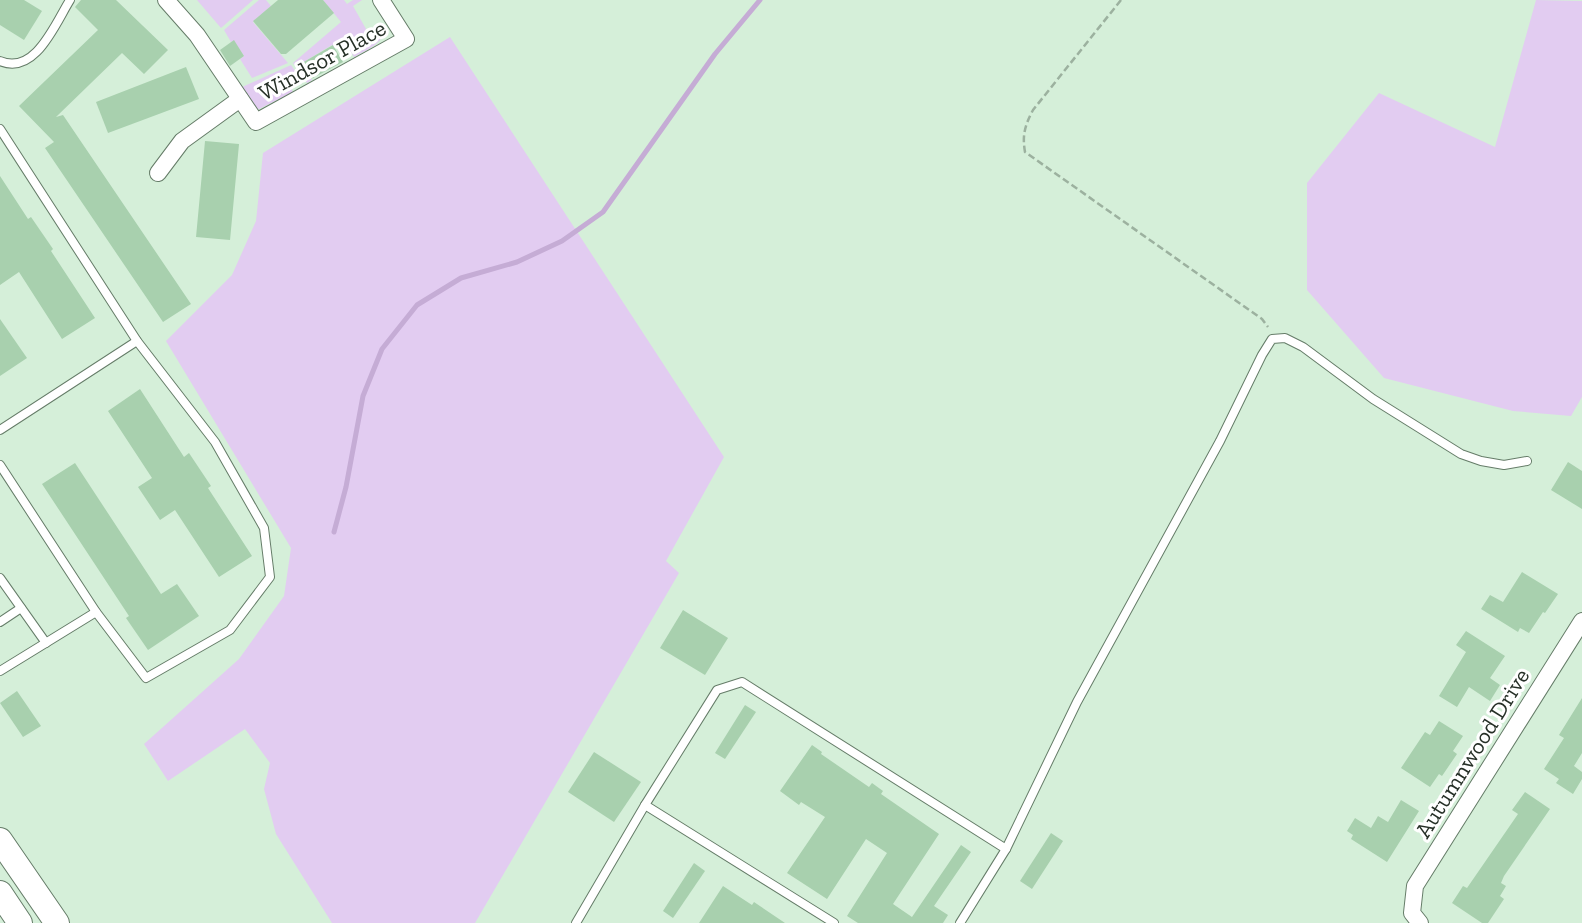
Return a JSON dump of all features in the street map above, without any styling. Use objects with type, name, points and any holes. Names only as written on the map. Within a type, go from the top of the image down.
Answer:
[{"type":"main road","points":[[0,840],[57,923]]},
{"type":"street","points":[[158,173],[182,141],[240,99],[197,35],[166,0]]},
{"type":"street","name":"Windsor Place","points":[[240,99],[256,122],[405,39],[381,0]]},
{"type":"street","name":"Autumnwood Drive","points":[[1416,918],[1415,886],[1582,621]]},
{"type":"lane","points":[[0,61],[14,65],[30,58],[41,47],[70,0]]},
{"type":"lane","points":[[0,130],[137,341],[215,442],[264,527],[270,577],[230,630],[146,678],[96,612],[0,465]]},
{"type":"lane","points":[[960,923],[1006,849],[1098,662],[1214,452],[1269,343],[1277,338],[1285,338],[1303,347],[1373,399],[1461,454],[1504,465],[1527,461]]},
{"type":"lane","points":[[0,430],[137,341]]},
{"type":"lane","points":[[0,578],[46,643]]},
{"type":"lane","points":[[0,622],[21,608]]},
{"type":"lane","points":[[0,671],[96,612]]},
{"type":"lane","points":[[576,923],[717,690],[742,682],[1006,849]]},
{"type":"lane","points":[[645,805],[834,923]]},
{"type":"path","points":[[1121,0],[1033,110],[1025,125],[1025,152],[1262,319],[1277,338]]},
{"type":"shaded area","points":[[197,0],[253,0],[221,28]]},
{"type":"shaded area","points":[[259,0],[266,0],[271,6],[253,22],[288,63],[252,78],[240,59],[244,56],[224,30]]},
{"type":"shaded area","points":[[323,0],[344,0],[347,4],[353,0],[362,0],[353,6],[370,36],[384,29],[381,39],[374,46],[354,57],[345,43],[334,48],[332,45],[302,63],[312,80],[307,83],[293,63],[341,22]]},
{"type":"shaded area","points":[[1536,0],[1582,1],[1582,397],[1571,416],[1513,411],[1384,378],[1307,290],[1307,183],[1379,93],[1495,147]]},
{"type":"shaded area","points":[[450,37],[724,457],[666,561],[679,573],[475,923],[332,923],[276,834],[264,789],[270,763],[245,729],[168,781],[144,744],[239,659],[284,596],[291,548],[166,341],[232,275],[256,221],[263,153]]},
{"type":"shaded area","points":[[291,65],[296,72],[286,78],[293,92],[255,111],[240,88]]},
{"type":"building","points":[[0,0],[24,0],[42,11],[24,40],[0,25]]},
{"type":"building","points":[[81,0],[116,0],[168,50],[144,74],[122,53],[56,117],[63,115],[191,304],[163,322],[45,148],[54,142],[19,106],[98,30],[75,7]]},
{"type":"building","points":[[278,0],[323,0],[334,13],[286,54],[281,54],[253,21]]},
{"type":"building","points":[[234,40],[244,56],[230,66],[220,50]]},
{"type":"building","points":[[333,45],[343,62],[311,79],[302,63]]},
{"type":"building","points":[[186,67],[199,99],[108,133],[96,102]]},
{"type":"building","points":[[205,141],[239,144],[230,240],[196,237]]},
{"type":"building","points":[[0,176],[28,219],[31,217],[53,249],[51,251],[95,318],[62,339],[19,272],[0,285]]},
{"type":"building","points":[[0,319],[27,358],[0,376]]},
{"type":"building","points":[[140,389],[184,457],[189,453],[252,556],[219,577],[175,510],[160,520],[138,487],[152,478],[108,411]]},
{"type":"building","points":[[1568,462],[1582,471],[1582,509],[1551,490]]},
{"type":"building","points":[[75,463],[161,594],[177,584],[199,616],[148,650],[126,618],[129,616],[42,484]]},
{"type":"building","points":[[1522,572],[1558,594],[1529,633],[1520,628],[1518,632],[1481,609],[1490,595],[1503,602]]},
{"type":"building","points":[[683,610],[728,638],[705,675],[660,648]]},
{"type":"building","points":[[1466,631],[1505,656],[1490,678],[1500,685],[1490,701],[1469,687],[1457,707],[1439,696],[1466,652],[1456,645]]},
{"type":"building","points":[[17,691],[41,726],[23,737],[0,703]]},
{"type":"building","points":[[1582,698],[1582,753],[1574,766],[1582,772],[1582,779],[1573,794],[1556,783],[1559,779],[1544,769],[1564,738],[1559,735]]},
{"type":"building","points":[[745,705],[756,712],[725,759],[715,753]]},
{"type":"building","points":[[1439,721],[1463,736],[1453,751],[1457,754],[1442,776],[1439,774],[1430,787],[1401,768],[1425,732],[1430,735]]},
{"type":"building","points":[[812,745],[869,787],[872,783],[883,791],[881,794],[939,834],[893,904],[912,917],[961,845],[971,852],[934,906],[948,915],[943,923],[858,923],[847,916],[887,853],[866,839],[827,899],[787,873],[825,817],[801,802],[799,805],[780,791]]},
{"type":"building","points":[[594,752],[641,782],[614,822],[568,792]]},
{"type":"building","points":[[1525,792],[1550,809],[1504,876],[1501,883],[1506,886],[1500,896],[1504,899],[1488,923],[1482,923],[1452,903],[1463,886],[1467,888],[1518,814],[1512,810]]},
{"type":"building","points":[[1401,800],[1419,811],[1387,862],[1351,839],[1353,835],[1347,831],[1355,818],[1371,828],[1378,816],[1388,822]]},
{"type":"building","points":[[1051,833],[1063,841],[1032,889],[1020,881]]},
{"type":"building","points":[[694,863],[705,871],[673,918],[663,911]]},
{"type":"building","points":[[723,886],[752,905],[754,902],[785,923],[699,923]]},
{"type":"waterway","points":[[334,532],[346,487],[363,396],[382,349],[417,305],[461,278],[517,262],[562,241],[603,212],[715,54],[760,0]]}]
